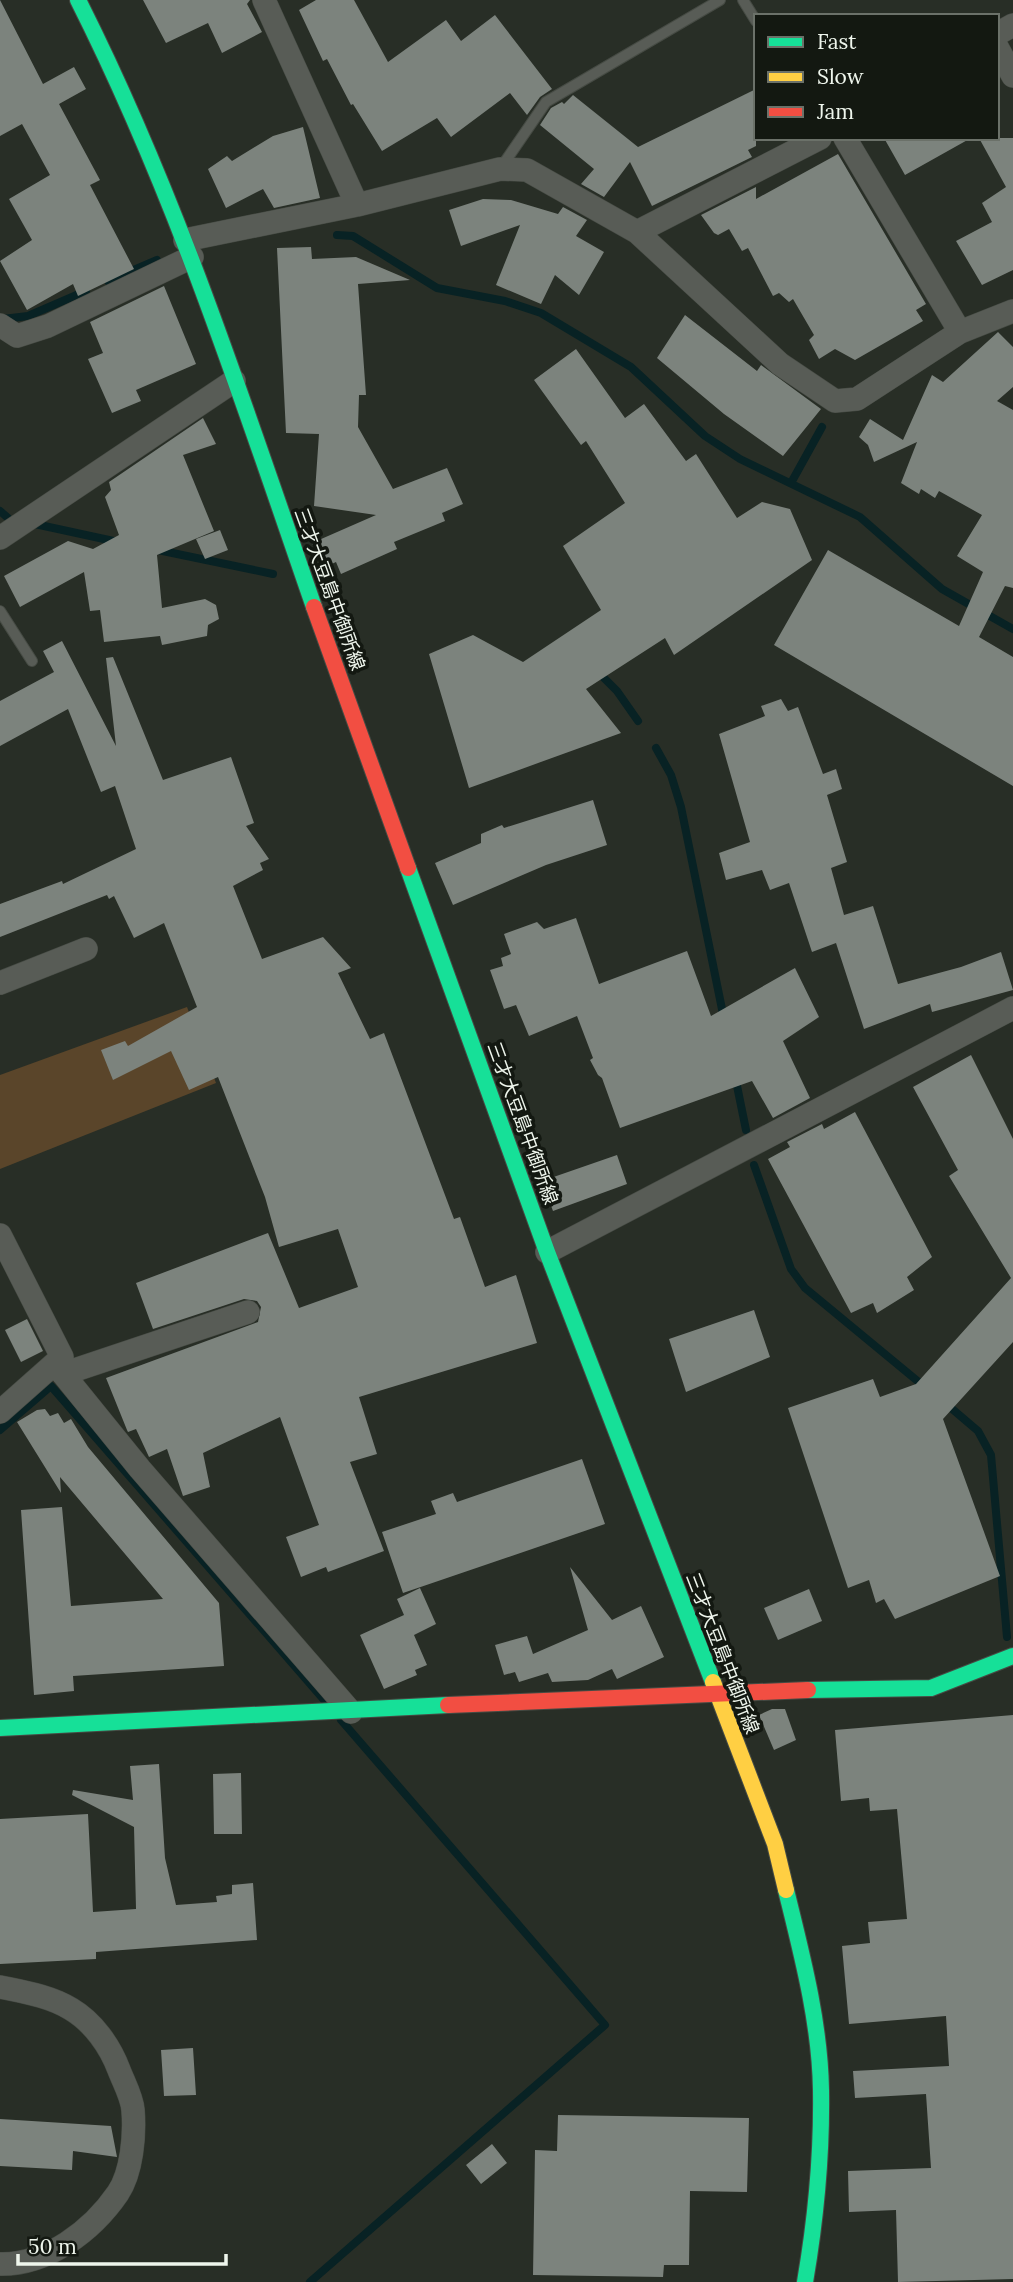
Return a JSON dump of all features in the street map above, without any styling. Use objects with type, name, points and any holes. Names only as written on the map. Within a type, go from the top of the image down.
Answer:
[{"type":"main road","name":"三才大豆島中御所線","points":[[78,0],[115,73],[188,248],[547,1252],[775,1844],[808,1979],[821,2088],[818,2204],[805,2282]]},
{"type":"main road","points":[[0,1728],[716,1692],[930,1688],[1013,1656]]},
{"type":"street","points":[[264,0],[357,205]]},
{"type":"street","points":[[999,51],[1013,76]]},
{"type":"street","points":[[637,232],[816,140]]},
{"type":"street","points":[[846,140],[960,332]]},
{"type":"street","points":[[2,327],[17,336],[48,326],[188,248],[500,169],[527,170],[637,232],[780,364],[835,401],[857,399],[960,332],[1013,311]]},
{"type":"street","points":[[0,538],[234,381]]},
{"type":"street","points":[[0,983],[86,949]]},
{"type":"street","points":[[547,1252],[1013,1008]]},
{"type":"street","points":[[0,1235],[62,1357],[59,1369]]},
{"type":"street","points":[[0,1412],[59,1369],[248,1312]]},
{"type":"street","points":[[59,1369],[140,1469],[351,1712]]},
{"type":"street","points":[[0,1987],[33,1993],[71,2009],[100,2034],[117,2063],[133,2107],[132,2149],[120,2191],[88,2227],[60,2248],[18,2264],[0,2264]]},
{"type":"lane","points":[[500,169],[546,102],[720,0]]},
{"type":"lane","points":[[743,0],[754,18]]},
{"type":"lane","points":[[0,611],[32,662]]},
{"type":"shaded area","points":[[187,1007],[216,1083],[0,1169],[0,1075]]},
{"type":"building","points":[[0,0],[43,84],[74,67],[86,89],[59,104],[100,180],[90,185],[134,269],[78,296],[73,284],[27,310],[0,261],[32,240],[9,199],[50,175],[22,124],[0,136]]},
{"type":"building","points":[[143,0],[250,0],[247,4],[262,32],[222,53],[208,23],[166,43]]},
{"type":"building","points":[[316,0],[354,0],[388,62],[446,20],[461,41],[495,15],[552,89],[540,97],[527,115],[510,93],[451,137],[437,118],[382,151],[353,104],[351,105],[327,59],[323,61],[299,10]]},
{"type":"building","points":[[754,90],[756,146],[748,150],[752,157],[652,206],[630,162],[604,197],[581,184],[594,169],[540,125],[551,108],[562,102],[564,104],[573,95],[638,147]]},
{"type":"building","points":[[303,127],[320,198],[274,208],[263,189],[226,208],[208,169],[227,156],[232,161],[273,136]]},
{"type":"building","points":[[1013,138],[1013,270],[982,285],[956,241],[992,222],[982,203],[1006,187],[980,140]]},
{"type":"building","points":[[885,140],[967,140],[905,175]]},
{"type":"building","points":[[838,154],[926,304],[916,310],[923,321],[855,360],[835,349],[819,359],[809,340],[814,335],[793,299],[789,302],[779,293],[773,296],[748,248],[742,251],[729,229],[718,235],[714,233],[701,215],[756,187],[756,199]]},
{"type":"building","points":[[483,199],[511,200],[558,214],[563,207],[587,220],[576,236],[604,252],[579,295],[555,275],[541,304],[496,285],[520,225],[461,246],[449,210]]},
{"type":"building","points":[[311,247],[312,259],[356,257],[410,280],[358,284],[366,395],[359,395],[358,427],[393,489],[447,468],[463,504],[442,513],[445,521],[394,542],[397,549],[341,574],[336,562],[323,568],[312,543],[376,515],[314,506],[319,434],[286,433],[277,248]]},
{"type":"building","points":[[164,286],[196,364],[136,390],[141,401],[112,413],[88,359],[103,353],[90,322]]},
{"type":"building","points":[[685,315],[757,371],[761,365],[821,409],[783,456],[724,414],[657,358]]},
{"type":"building","points":[[998,332],[1013,347],[1013,387],[997,401],[1013,410],[1013,588],[1005,586],[979,637],[1013,657],[1013,786],[774,645],[828,550],[959,626],[983,572],[957,556],[982,515],[939,491],[935,498],[921,489],[919,494],[901,483],[917,442],[874,462],[868,445],[859,437],[870,419],[903,440],[932,375],[943,382]]},
{"type":"building","points":[[576,349],[625,418],[644,404],[686,461],[696,454],[737,518],[762,502],[790,509],[812,560],[674,655],[665,638],[586,689],[621,733],[469,788],[429,654],[473,635],[523,662],[601,610],[563,546],[625,503],[586,441],[581,445],[534,380]]},
{"type":"building","points":[[203,418],[216,444],[183,455],[214,531],[157,555],[162,608],[205,599],[216,605],[219,619],[208,625],[207,636],[162,645],[160,636],[104,642],[100,610],[90,611],[84,572],[20,607],[4,576],[68,541],[93,549],[119,535],[105,497],[111,490],[109,482]]},
{"type":"building","points":[[220,530],[228,550],[205,559],[196,539]]},
{"type":"building","points":[[62,641],[116,746],[106,658],[113,657],[163,780],[231,757],[254,823],[246,826],[269,859],[260,863],[263,870],[233,886],[262,959],[323,937],[351,968],[338,973],[370,1039],[384,1033],[454,1219],[460,1217],[485,1287],[516,1275],[537,1343],[359,1397],[377,1454],[350,1462],[384,1551],[328,1572],[326,1567],[301,1577],[286,1537],[319,1525],[280,1417],[203,1453],[210,1487],[183,1496],[167,1449],[149,1457],[136,1429],[128,1432],[106,1378],[258,1322],[261,1307],[257,1301],[244,1299],[153,1329],[136,1283],[268,1233],[299,1308],[358,1287],[338,1229],[279,1247],[265,1197],[218,1077],[189,1090],[171,1051],[113,1080],[101,1050],[125,1041],[128,1046],[197,1007],[164,923],[134,938],[114,896],[109,899],[107,895],[0,937],[0,904],[62,881],[63,884],[136,849],[115,786],[101,792],[68,709],[0,746],[0,701],[54,672],[43,651]]},
{"type":"building","points":[[781,699],[788,711],[798,707],[823,774],[836,769],[842,789],[827,795],[847,862],[831,868],[844,915],[873,906],[898,984],[961,967],[1001,952],[1013,990],[932,1012],[930,1004],[864,1029],[836,943],[812,952],[789,883],[770,890],[762,870],[726,880],[719,853],[750,842],[719,734],[765,716],[761,706]]},
{"type":"building","points":[[593,800],[607,845],[546,865],[453,905],[435,863],[481,843],[481,834],[502,825],[504,828]]},
{"type":"building","points":[[576,918],[599,984],[687,951],[711,1016],[795,968],[819,1017],[783,1041],[810,1098],[773,1118],[752,1081],[620,1128],[602,1078],[590,1060],[593,1058],[577,1016],[529,1036],[516,1005],[504,1009],[490,970],[503,966],[501,958],[511,954],[504,934],[537,922],[544,929]]},
{"type":"building","points":[[971,1055],[1013,1139],[1013,1342],[943,1419],[1000,1576],[895,1619],[884,1599],[876,1603],[869,1580],[848,1588],[788,1408],[873,1379],[880,1397],[916,1384],[1011,1278],[949,1176],[958,1170],[913,1087]]},
{"type":"building","points":[[855,1112],[932,1257],[907,1277],[914,1290],[877,1313],[873,1303],[851,1313],[768,1159],[790,1147],[787,1142],[822,1124],[824,1129]]},
{"type":"building","points":[[617,1155],[627,1184],[553,1211],[542,1181]]},
{"type":"building","points":[[754,1310],[770,1357],[686,1392],[669,1339]]},
{"type":"building","points":[[27,1319],[43,1351],[21,1362],[5,1330]]},
{"type":"building","points":[[45,1409],[50,1416],[58,1413],[64,1423],[71,1419],[88,1447],[219,1603],[224,1666],[73,1676],[74,1691],[34,1695],[21,1510],[62,1507],[71,1606],[163,1599],[60,1477],[61,1493],[17,1422],[37,1410]]},
{"type":"building","points":[[582,1459],[605,1524],[403,1593],[382,1532],[436,1514],[431,1501],[453,1493],[457,1502]]},
{"type":"building","points":[[570,1567],[612,1620],[641,1606],[664,1657],[617,1679],[612,1669],[588,1680],[552,1682],[548,1673],[519,1682],[515,1672],[504,1675],[495,1645],[527,1636],[533,1654],[588,1630]]},
{"type":"building","points":[[420,1588],[436,1624],[414,1635],[427,1665],[415,1670],[417,1675],[384,1689],[360,1635],[404,1615],[397,1599]]},
{"type":"building","points":[[809,1589],[822,1621],[778,1640],[764,1608]]},
{"type":"building","points":[[772,1709],[785,1709],[796,1740],[774,1750],[759,1715]]},
{"type":"building","points":[[1013,1715],[1013,2279],[898,2282],[896,2210],[849,2212],[848,2171],[931,2168],[926,2094],[855,2098],[853,2071],[949,2066],[946,2016],[849,2024],[842,1946],[870,1943],[868,1922],[907,1919],[897,1809],[870,1811],[869,1798],[841,1801],[835,1730]]},
{"type":"building","points":[[159,1764],[165,1858],[176,1905],[217,1902],[216,1896],[232,1894],[232,1885],[253,1883],[257,1940],[96,1952],[96,1959],[0,1964],[0,1819],[88,1814],[93,1912],[136,1909],[134,1827],[72,1795],[73,1790],[133,1800],[130,1766]]},
{"type":"building","points":[[241,1773],[242,1834],[214,1834],[213,1774]]},
{"type":"building","points":[[193,2048],[196,2095],[164,2096],[161,2050]]},
{"type":"building","points":[[558,2115],[749,2118],[747,2192],[690,2191],[689,2265],[664,2265],[663,2277],[533,2275],[535,2150],[557,2151]]},
{"type":"building","points":[[0,2119],[111,2126],[117,2157],[73,2151],[72,2170],[0,2166]]},
{"type":"building","points":[[492,2144],[507,2163],[481,2184],[466,2165]]},
{"type":"waterway","points":[[337,235],[353,236],[437,288],[505,301],[541,313],[631,367],[705,436],[740,459],[860,517],[942,589],[1013,629]]},
{"type":"waterway","points":[[108,281],[157,260]]},
{"type":"waterway","points":[[3,319],[28,316],[86,291]]},
{"type":"waterway","points":[[791,483],[822,427]]},
{"type":"waterway","points":[[0,511],[8,518]]},
{"type":"waterway","points":[[35,524],[118,542]]},
{"type":"waterway","points":[[158,550],[273,574]]},
{"type":"waterway","points":[[596,670],[617,691],[638,721]]},
{"type":"waterway","points":[[656,748],[671,775],[681,807],[724,1019]]},
{"type":"waterway","points":[[735,1076],[746,1130]]},
{"type":"waterway","points":[[754,1165],[791,1269],[805,1288],[926,1388]]},
{"type":"waterway","points":[[0,1430],[51,1386],[326,1702]]},
{"type":"waterway","points":[[944,1402],[978,1431],[991,1455],[1007,1637]]},
{"type":"waterway","points":[[310,2282],[605,2025],[341,1720]]},
{"type":"traffic: fast","points":[[78,0],[113,73],[177,223],[234,376],[314,607]]},
{"type":"traffic: fast","points":[[408,868],[547,1252],[713,1682]]},
{"type":"traffic: fast","points":[[808,1690],[931,1688],[1013,1656]]},
{"type":"traffic: fast","points":[[0,1728],[448,1705]]},
{"type":"traffic: fast","points":[[786,1890],[809,1989],[820,2065],[819,2162],[805,2282]]},
{"type":"traffic: slow","points":[[713,1682],[775,1844],[786,1890]]},
{"type":"traffic: jam","points":[[314,607],[408,868]]},
{"type":"traffic: jam","points":[[448,1705],[808,1690]]}]
